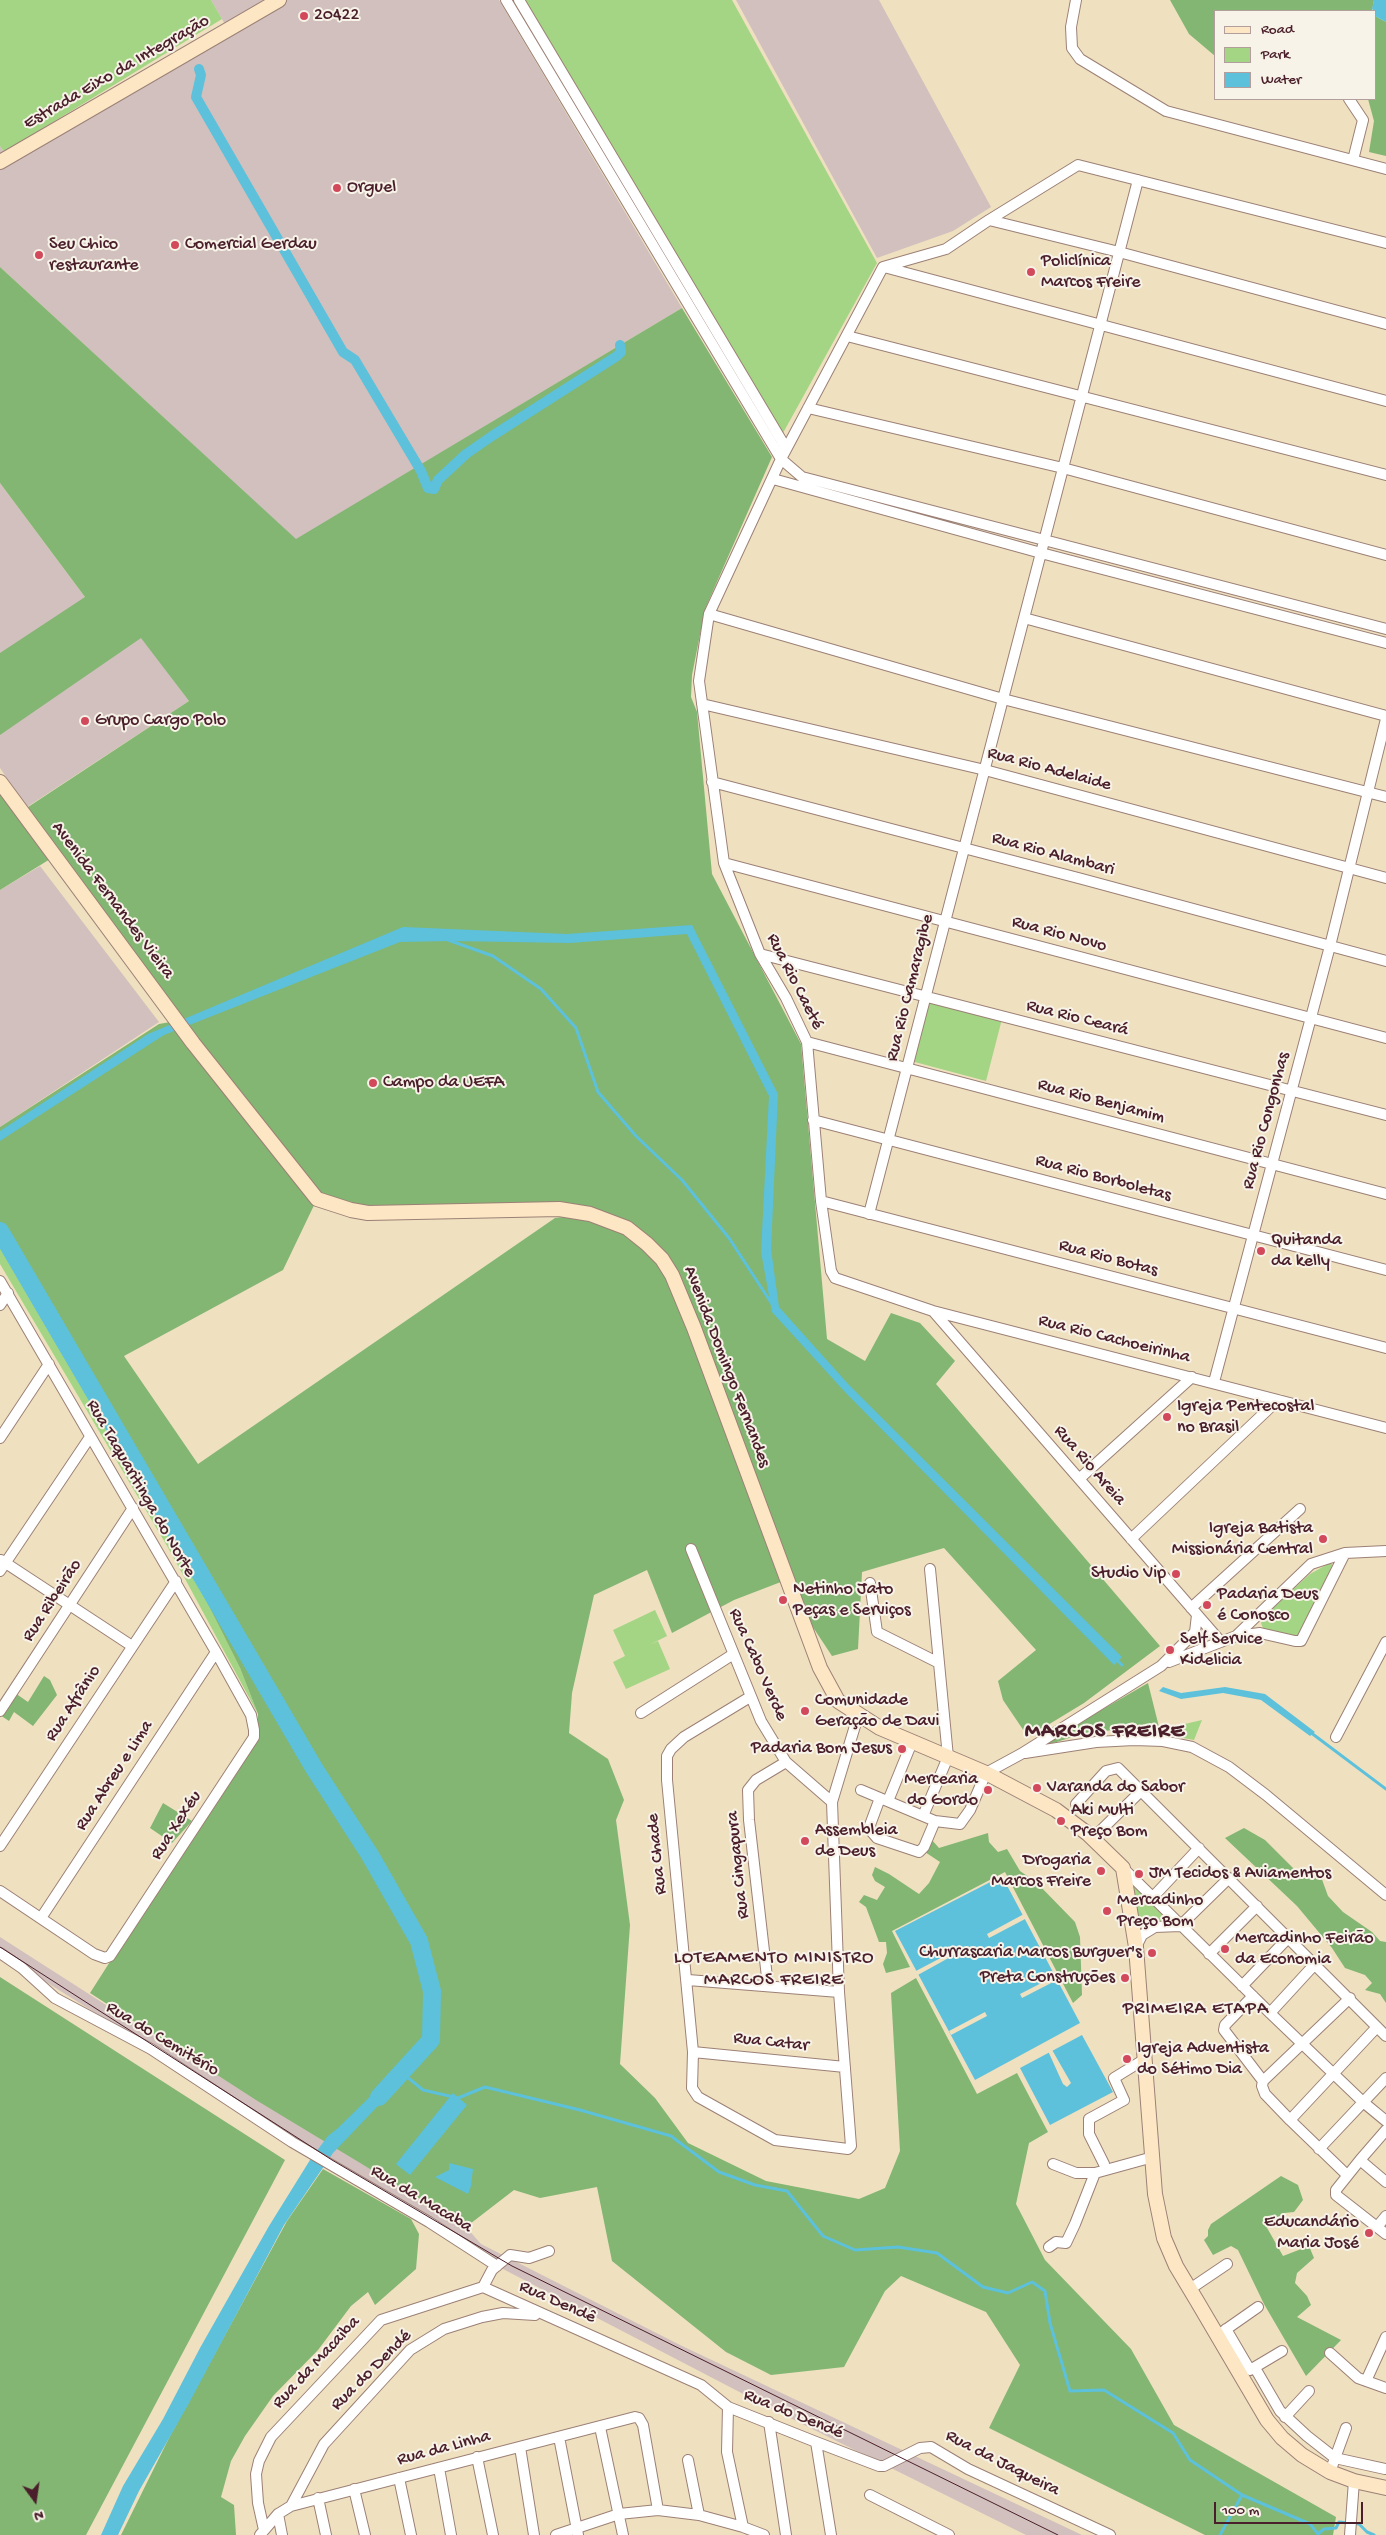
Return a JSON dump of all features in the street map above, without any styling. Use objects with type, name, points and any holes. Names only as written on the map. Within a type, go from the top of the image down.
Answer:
[{"type":"main road","name":"Estrada Eixo da Integração","points":[[0,162],[279,0]]},
{"type":"main road","name":"Avenida Fernandes Vieira","points":[[0,782],[193,1043]]},
{"type":"main road","name":"Avenida Domingo Fernandes","points":[[193,1043],[312,1194],[323,1202],[368,1213],[559,1209],[590,1214],[612,1221],[627,1228],[647,1244],[667,1267],[682,1298],[820,1668],[838,1700],[858,1716],[948,1758]]},
{"type":"main road","points":[[948,1758],[986,1773],[1056,1810],[1092,1839],[1123,1868],[1136,1946],[1156,2202],[1164,2238],[1190,2289],[1249,2371],[1267,2420],[1282,2438],[1302,2455],[1330,2472],[1354,2481],[1386,2488]]},
{"type":"street","points":[[506,0],[780,459],[802,477],[1044,542],[1386,629]]},
{"type":"street","points":[[519,0],[786,448]]},
{"type":"street","points":[[1076,0],[1071,27],[1072,48],[1080,59],[1166,111],[1386,169]]},
{"type":"street","points":[[1349,100],[1363,120],[1353,160]]},
{"type":"street","points":[[883,267],[946,249],[1078,165],[1386,243]]},
{"type":"street","name":"Rua Rio Camaragibe","points":[[870,1214],[1138,180]]},
{"type":"street","points":[[990,220],[1119,252],[1386,324]]},
{"type":"street","points":[[883,267],[1386,401]]},
{"type":"street","name":"Rua Rio Caeté","points":[[835,1278],[831,1271],[821,1202],[807,1042],[786,998],[760,954],[724,863],[699,681],[709,614],[773,479],[780,459],[883,267]]},
{"type":"street","points":[[846,336],[1386,475]]},
{"type":"street","points":[[808,408],[1063,468],[1386,555]]},
{"type":"street","points":[[773,479],[1041,553],[1386,642]]},
{"type":"street","points":[[709,614],[1003,699],[1386,797]]},
{"type":"street","points":[[1024,618],[1386,717]]},
{"type":"street","name":"Rua Rio Adelaide","points":[[702,704],[985,770],[1386,878]]},
{"type":"street","name":"Rua Rio Congonhas","points":[[1214,1382],[1330,946],[1386,717]]},
{"type":"street","name":"Rua Rio Alambari","points":[[712,782],[1386,961]]},
{"type":"street","name":"Rua Rio Novo","points":[[724,863],[1386,1038]]},
{"type":"street","name":"Rua Rio Ceará","points":[[760,954],[1386,1115]]},
{"type":"street","name":"Rua Rio Benjamim","points":[[807,1042],[1386,1194]]},
{"type":"street","name":"Rua Rio Borboletas","points":[[813,1120],[1386,1270]]},
{"type":"street","name":"Rua Rio Botas","points":[[821,1202],[1386,1348]]},
{"type":"street","name":"Rua Rio Cachoeirinha","points":[[835,1278],[933,1311],[1214,1382],[1386,1428]]},
{"type":"street","name":"Rua Taquaritinga do Norte","points":[[0,1281],[176,1581],[251,1715]]},
{"type":"street","points":[[0,1305],[8,1293]]},
{"type":"street","name":"Rua Rio Areia","points":[[933,1311],[1221,1642]]},
{"type":"street","points":[[0,1438],[49,1364]]},
{"type":"street","points":[[1079,1479],[1192,1377]]},
{"type":"street","points":[[1131,1539],[1278,1400]]},
{"type":"street","points":[[90,1437],[2,1564],[70,1605],[132,1646]]},
{"type":"street","name":"Rua Ribeirão","points":[[0,1711],[133,1508]]},
{"type":"street","points":[[1161,1666],[1195,1632],[1194,1611],[1300,1509]]},
{"type":"street","name":"Rua Cabo Verde","points":[[690,1549],[750,1696],[786,1762],[832,1802]]},
{"type":"street","points":[[1236,1636],[1311,1564],[1345,1554],[1386,1551]]},
{"type":"street","points":[[861,1790],[935,1821],[957,1825],[964,1820],[986,1773],[1021,1754],[1161,1666],[1236,1636],[1260,1633],[1295,1641],[1301,1640],[1345,1554]]},
{"type":"street","points":[[923,1816],[948,1758],[930,1569]]},
{"type":"street","name":"Rua Afrânio","points":[[0,1846],[176,1581]]},
{"type":"street","points":[[870,1583],[877,1632],[939,1663]]},
{"type":"street","points":[[1336,1738],[1386,1642]]},
{"type":"street","name":"Rua Abreu e Lima","points":[[41,1918],[216,1652]]},
{"type":"street","points":[[641,1713],[732,1655]]},
{"type":"street","name":"Rua Chade","points":[[750,1696],[684,1737],[671,1749],[667,1756],[667,1780],[688,1980],[693,2052],[691,2082],[694,2092],[698,2097],[776,2140],[850,2148],[845,2067]]},
{"type":"street","name":"Rua Xexéu","points":[[41,1918],[94,1954],[106,1958],[116,1951],[254,1737],[251,1715]]},
{"type":"street","points":[[845,2067],[839,1992],[832,1802],[858,1716]]},
{"type":"street","points":[[1021,1754],[1096,1742],[1134,1740],[1163,1741],[1192,1747],[1229,1767],[1266,1795],[1386,1896]]},
{"type":"street","points":[[912,1742],[870,1828],[877,1838],[919,1852],[924,1847],[935,1821]]},
{"type":"street","name":"Rua Cingapura","points":[[768,1986],[749,1820],[748,1790],[756,1780],[786,1762]]},
{"type":"street","points":[[1076,1804],[1106,1771],[1118,1768],[1386,2036]]},
{"type":"street","points":[[1092,1839],[1141,1790]]},
{"type":"street","points":[[1152,1898],[1199,1848]]},
{"type":"street","points":[[1123,1868],[1270,2013],[1304,2043],[1363,2102],[1386,2121]]},
{"type":"street","points":[[1136,1946],[1142,1935],[1155,1927],[1180,1926],[1229,1878]]},
{"type":"street","points":[[0,1891],[41,1918]]},
{"type":"street","points":[[1209,1954],[1257,1906]]},
{"type":"street","points":[[1242,1986],[1289,1937]]},
{"type":"street","name":"Rua do Cemitério","points":[[0,1953],[22,1968],[55,1998],[151,2049],[328,2164]]},
{"type":"street","points":[[1270,2013],[1315,1964]]},
{"type":"street","points":[[688,1980],[839,1992]]},
{"type":"street","points":[[1253,1996],[1225,2025],[1224,2030],[1263,2081]]},
{"type":"street","points":[[1347,2175],[1265,2094],[1262,2086],[1263,2081],[1350,1998]]},
{"type":"street","points":[[1290,2120],[1377,2027]]},
{"type":"street","name":"Rua Catar","points":[[693,2052],[845,2067]]},
{"type":"street","points":[[1104,2164],[1089,2134],[1089,2119],[1124,2100],[1114,2078],[1145,2059]]},
{"type":"street","points":[[1318,2148],[1386,2078]]},
{"type":"street","points":[[1386,2130],[1347,2175],[1336,2192],[1386,2234]]},
{"type":"street","points":[[1053,2164],[1076,2173],[1094,2174],[1153,2157]]},
{"type":"street","points":[[1360,2160],[1386,2182]]},
{"type":"street","name":"Rua da Macaba","points":[[328,2164],[429,2222],[497,2266]]},
{"type":"street","points":[[1049,2247],[1056,2242],[1066,2243],[1076,2224],[1094,2174]]},
{"type":"street","points":[[1377,2227],[1386,2216]]},
{"type":"street","points":[[483,2287],[488,2275],[512,2254],[530,2258],[549,2250]]},
{"type":"street","points":[[1190,2289],[1227,2264]]},
{"type":"street","name":"Rua Dendê","points":[[483,2287],[618,2348]]},
{"type":"street","name":"Rua da Macaiba","points":[[262,2532],[256,2474],[265,2448],[283,2424],[322,2386],[381,2320],[483,2287]]},
{"type":"street","points":[[1222,2332],[1258,2307]]},
{"type":"street","name":"Rua do Dendé","points":[[290,2506],[324,2444],[410,2350],[444,2329],[482,2316],[503,2313],[547,2317]]},
{"type":"street","points":[[1366,2382],[1386,2337]]},
{"type":"street","name":"Rua do Dendé","points":[[618,2348],[701,2385],[728,2407],[879,2466]]},
{"type":"street","points":[[1282,2351],[1249,2371],[1285,2417],[1335,2458],[1386,2468]]},
{"type":"street","points":[[1330,2354],[1358,2378],[1386,2388]]},
{"type":"street","points":[[1285,2417],[1309,2391]]},
{"type":"street","points":[[728,2407],[727,2452],[743,2527]]},
{"type":"street","name":"Rua da Linha","points":[[262,2532],[278,2514],[290,2506],[635,2417],[639,2418],[643,2425],[658,2510]]},
{"type":"street","points":[[769,2422],[786,2535]]},
{"type":"street","points":[[600,2426],[623,2535]]},
{"type":"street","points":[[1330,2472],[1346,2428]]},
{"type":"street","points":[[559,2436],[577,2532]]},
{"type":"street","points":[[816,2442],[832,2535]]},
{"type":"street","points":[[520,2447],[534,2535]]},
{"type":"street","name":"Rua da Jaqueira","points":[[879,2466],[884,2466],[920,2448],[931,2447],[968,2469],[1110,2535]]},
{"type":"street","points":[[476,2457],[493,2535]]},
{"type":"street","points":[[688,2460],[700,2515]]},
{"type":"street","points":[[439,2468],[451,2535]]},
{"type":"street","points":[[400,2478],[411,2535]]},
{"type":"street","points":[[1350,2529],[1354,2481]]},
{"type":"street","points":[[354,2489],[365,2535]]},
{"type":"street","points":[[870,2494],[945,2534]]},
{"type":"street","points":[[318,2498],[326,2535]]},
{"type":"street","points":[[556,2535],[577,2532],[619,2514],[658,2510],[700,2515],[743,2527],[762,2535]]},
{"type":"street","points":[[278,2514],[282,2535]]},
{"type":"shaded area","points":[[211,0],[499,0],[682,308],[296,540],[0,267],[0,146],[11,164],[230,33]]},
{"type":"shaded area","points":[[736,0],[879,0],[991,207],[953,231],[877,258]]},
{"type":"shaded area","points":[[0,483],[85,597],[142,638],[189,701],[27,807],[0,768]]},
{"type":"shaded area","points":[[40,866],[159,1022],[0,1127],[0,890]]},
{"type":"shaded area","points":[[0,1937],[170,2046],[466,2227],[481,2244],[680,2345],[1082,2535],[1026,2535],[776,2411],[503,2269],[0,1953]]},
{"type":"green space","points":[[0,0],[211,0],[222,19],[4,152],[0,146]]},
{"type":"green space","points":[[523,0],[732,0],[877,263],[783,433]]},
{"type":"green space","points":[[1170,0],[1374,0],[1372,10],[1214,10],[1214,55],[1189,34]]},
{"type":"green space","points":[[1376,17],[1386,22],[1386,156],[1369,152],[1374,121],[1368,100],[1376,100]]},
{"type":"green space","points":[[0,267],[296,539],[682,308],[772,457],[705,609],[692,675],[691,697],[697,712],[712,874],[801,1044],[827,1339],[865,1361],[891,1313],[920,1323],[955,1361],[936,1384],[1160,1646],[1084,1703],[1028,1737],[1003,1700],[998,1681],[1036,1650],[944,1548],[862,1572],[858,1649],[832,1656],[793,1597],[786,1580],[734,1600],[672,1633],[647,1570],[594,1595],[572,1693],[569,1733],[608,1759],[624,1800],[616,1820],[630,1925],[620,2064],[655,2098],[688,2143],[766,2181],[859,2199],[885,2188],[900,2151],[891,1993],[916,1978],[977,2094],[1017,2073],[1048,2132],[1029,2143],[1016,2204],[1045,2260],[1131,2349],[1174,2425],[1336,2517],[1333,2535],[1205,2535],[989,2428],[1020,2365],[986,2312],[901,2276],[885,2291],[844,2367],[771,2375],[726,2352],[612,2261],[597,2187],[540,2198],[514,2190],[466,2227],[256,2100],[90,1993],[258,1730],[258,1714],[240,1668],[153,1494],[0,1231],[0,1127],[159,1024],[176,1021],[55,856],[0,890],[0,782],[22,811],[189,701],[141,638],[0,735],[0,653],[85,597],[0,483]],"holes":[[[317,1199],[368,1213],[587,1214],[555,1218],[198,1464],[124,1356],[283,1270]]]},
{"type":"green space","points":[[928,999],[1002,1019],[986,1081],[911,1061]]},
{"type":"green space","points":[[0,1242],[180,1547],[240,1668],[258,1714],[170,1551],[0,1264]]},
{"type":"green space","points":[[1328,1564],[1332,1564],[1332,1566],[1298,1639],[1263,1628],[1261,1623],[1267,1613],[1310,1574]]},
{"type":"green space","points":[[655,1610],[667,1636],[649,1645],[658,1641],[670,1669],[626,1689],[613,1662],[625,1656],[613,1630]]},
{"type":"green space","points":[[44,1676],[50,1680],[57,1695],[33,1726],[14,1712],[9,1721],[0,1715],[15,1693],[28,1702]]},
{"type":"green space","points":[[1148,1683],[1159,1727],[1137,1731],[1112,1730],[1079,1735],[1034,1749]]},
{"type":"green space","points":[[1202,1720],[1194,1740],[1150,1732],[1159,1730]]},
{"type":"green space","points":[[163,1803],[192,1821],[172,1843],[150,1828]]},
{"type":"green space","points":[[1244,1828],[1265,1840],[1298,1873],[1311,1869],[1320,1874],[1328,1896],[1343,1912],[1372,1932],[1380,1941],[1386,1942],[1386,2003],[1380,1994],[1365,1990],[1372,1983],[1365,1975],[1345,1968],[1332,1948],[1297,1906],[1225,1838]]},
{"type":"green space","points":[[988,1833],[989,1842],[998,1852],[1007,1849],[1020,1871],[1036,1882],[1075,1922],[1080,1937],[1082,1995],[1073,2003],[1005,1872],[892,1931],[910,1967],[886,1973],[883,1964],[887,1953],[886,1942],[879,1942],[866,1907],[859,1902],[864,1895],[877,1900],[885,1887],[875,1881],[872,1875],[875,1867],[919,1894],[929,1883],[940,1862],[925,1852],[931,1839],[939,1848]]},
{"type":"green space","points":[[1131,1884],[1173,1923],[1153,1923],[1140,1931]]},
{"type":"green space","points":[[0,1977],[285,2160],[86,2535],[0,2535]]},
{"type":"green space","points":[[323,2169],[411,2219],[419,2234],[416,2269],[375,2305],[368,2292],[351,2306],[318,2350],[273,2396],[245,2436],[231,2461],[221,2497],[234,2505],[236,2535],[121,2535],[169,2438],[287,2221]]},
{"type":"green space","points":[[1281,2176],[1298,2185],[1303,2200],[1294,2212],[1284,2213],[1266,2226],[1283,2256],[1309,2246],[1314,2258],[1297,2273],[1295,2283],[1307,2296],[1311,2305],[1297,2317],[1341,2340],[1306,2376],[1264,2304],[1238,2250],[1231,2246],[1213,2255],[1204,2240],[1208,2236],[1211,2224]]},
{"type":"water","points":[[1374,0],[1386,0],[1386,22],[1376,17],[1376,10],[1372,9]]},
{"type":"water","points":[[692,925],[778,1094],[771,1249],[779,1307],[849,1385],[1122,1657],[1114,1665],[845,1392],[772,1312],[761,1252],[769,1096],[687,934],[570,943],[400,942],[164,1035],[0,1141],[0,1131],[148,1034],[403,927],[567,934]]},
{"type":"water","points":[[1163,1687],[1181,1693],[1225,1687],[1265,1694],[1315,1732],[1310,1736],[1261,1700],[1223,1693],[1181,1699],[1159,1691]]},
{"type":"water","points":[[1002,1876],[1080,2023],[975,2080],[895,1931]]},
{"type":"water","points":[[1082,2035],[1113,2092],[1050,2125],[1020,2068]]},
{"type":"water","points":[[391,2076],[397,2086],[333,2153],[284,2225],[188,2405],[139,2491],[118,2535],[101,2535],[123,2486],[163,2419],[200,2348],[269,2226],[310,2160],[328,2136]]},
{"type":"water","points":[[453,2093],[467,2105],[410,2175],[396,2164]]},
{"type":"water","points":[[449,2163],[473,2169],[468,2194],[435,2177],[449,2170]]},
{"type":"pier","points":[[1024,1914],[1027,1918],[989,1938],[987,1934]]},
{"type":"pier","points":[[952,1952],[954,1955],[916,1976],[914,1972]]},
{"type":"pier","points":[[1057,1975],[1059,1979],[1022,1998],[1020,1994]]},
{"type":"pier","points":[[985,2012],[987,2016],[951,2035],[949,2031]]},
{"type":"pier","points":[[1051,2048],[1071,2083],[1067,2087],[1063,2084],[1048,2051]]},
{"type":"waterway","points":[[199,69],[201,75],[196,97],[343,352],[355,360],[421,471],[428,488],[434,489],[438,480],[466,454],[617,356],[621,352],[620,345]]},
{"type":"waterway","points":[[448,940],[493,956],[541,989],[576,1028],[598,1092],[636,1136],[682,1180],[729,1238],[772,1304]]},
{"type":"waterway","points":[[0,1231],[314,1768],[370,1855],[419,1941],[432,1991],[431,2040],[379,2097]]},
{"type":"waterway","points":[[1116,1659],[1122,1665]]},
{"type":"waterway","points":[[1310,1732],[1386,1789]]},
{"type":"waterway","points":[[401,2072],[423,2090],[458,2098],[485,2087],[580,2110],[671,2136],[719,2172],[755,2185],[787,2191],[823,2236],[855,2250],[898,2247],[937,2253],[983,2287],[1008,2293],[1032,2282],[1045,2291],[1050,2323],[1070,2391],[1104,2390],[1173,2433],[1190,2460],[1242,2495],[1310,2524],[1318,2534],[1324,2529],[1336,2528],[1339,2522],[1359,2524],[1367,2532],[1374,2535]]},
{"type":"waterway","points":[[1220,2535],[1242,2495]]},
{"type":"tram line","points":[[0,1947],[332,2160],[512,2266],[1058,2535]]},
{"type":"place","name":"20422","points":[[304,16]]},
{"type":"place","name":"Orguel","points":[[337,188]]},
{"type":"place","name":"Comercial Gerdau","points":[[175,245]]},
{"type":"place","name":"Seu Chico restaurante","points":[[39,255]]},
{"type":"place","name":"Policlínica Marcos Freire","points":[[1031,272]]},
{"type":"place","name":"Grupo Cargo Polo","points":[[85,721]]},
{"type":"place","name":"Campo da UEFA","points":[[373,1083]]},
{"type":"place","name":"Quitanda da kelly","points":[[1261,1251]]},
{"type":"place","name":"Igreja Pentecostal no Brasil","points":[[1167,1417]]},
{"type":"place","name":"Igreja Batista Missionária Central","points":[[1323,1539]]},
{"type":"place","name":"Studio Vip","points":[[1176,1574]]},
{"type":"place","name":"Netinho Jato Peças e Serviços","points":[[783,1600]]},
{"type":"place","name":"Padaria Deus é Conosco","points":[[1207,1605]]},
{"type":"place","name":"Self Service Kidelicia","points":[[1170,1650]]},
{"type":"place","name":"Comunidade Geração de Davi","points":[[805,1711]]},
{"type":"place","name":"Padaria Bom Jesus","points":[[902,1749]]},
{"type":"place","name":"Varanda do Sabor","points":[[1037,1788]]},
{"type":"place","name":"Mercearia do Gordo","points":[[988,1790]]},
{"type":"place","name":"Aki Multi Preço Bom","points":[[1061,1821]]},
{"type":"place","name":"Assembleia de Deus","points":[[805,1841]]},
{"type":"place","name":"Drogaria Marcos Freire","points":[[1101,1871]]},
{"type":"place","name":"JM Tecidos & Aviamentos","points":[[1139,1874]]},
{"type":"place","name":"Mercadinho Preço Bom","points":[[1107,1911]]},
{"type":"place","name":"Mercadinho Feirão da Economia","points":[[1225,1949]]},
{"type":"place","name":"Churrascaria Marcos Burguer's","points":[[1152,1953]]},
{"type":"place","name":"Preta Construções","points":[[1125,1978]]},
{"type":"place","name":"Igreja Adventista do Sétimo Dia","points":[[1127,2059]]},
{"type":"place","name":"Educandário Maria José","points":[[1369,2233]]},
{"type":"district","name":"MARCOS FREIRE","points":[[1105,1733]]},
{"type":"district","name":"LOTEAMENTO MINISTRO MARCOS FREIRE","points":[[774,1970]]},
{"type":"district","name":"PRIMEIRA ETAPA","points":[[1196,2010]]}]
